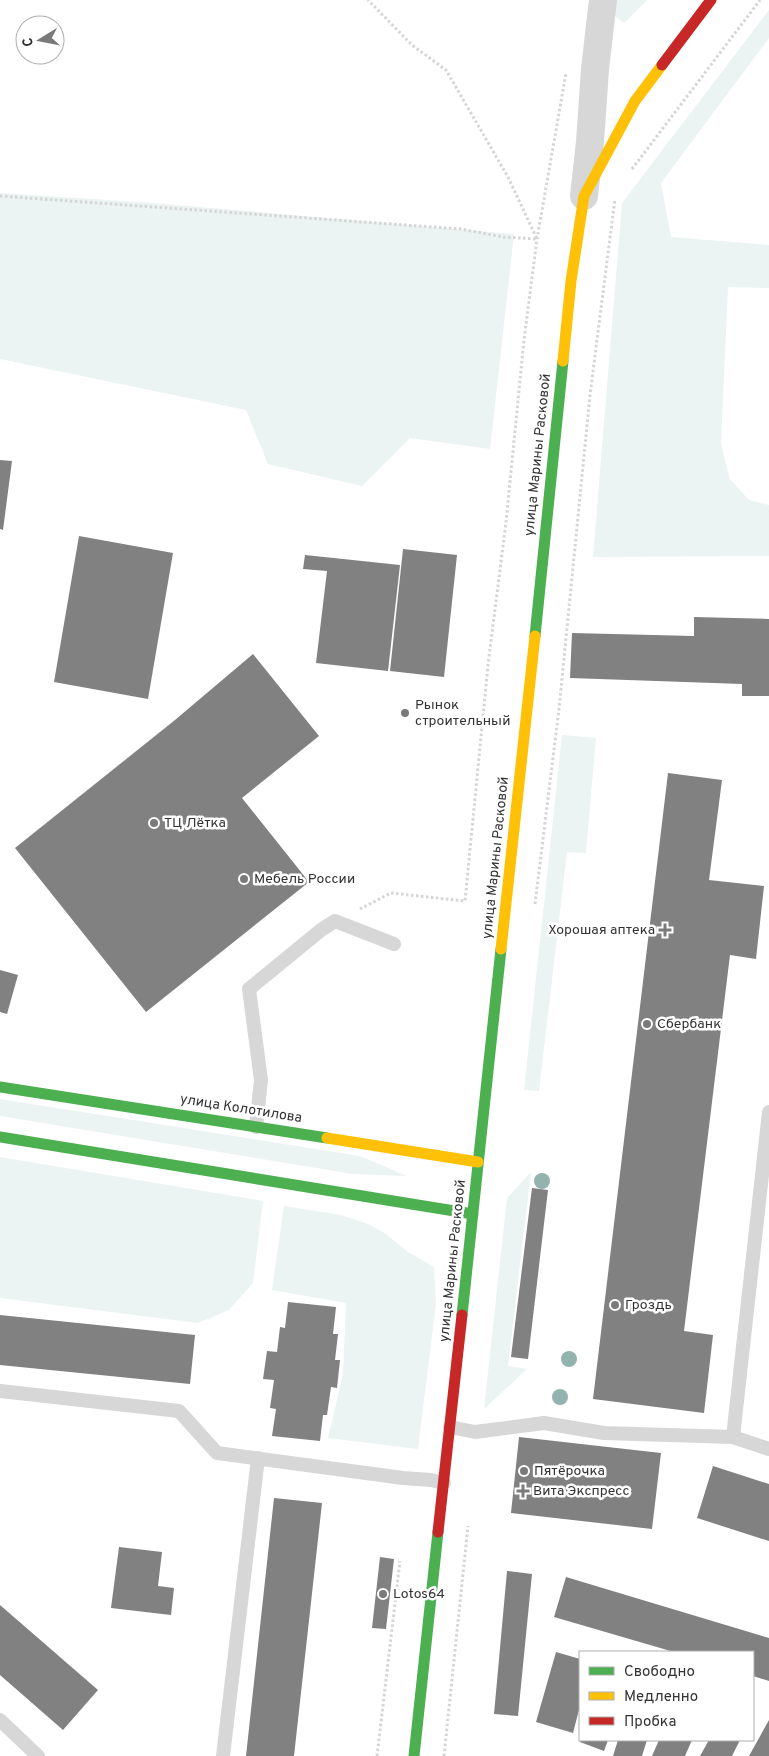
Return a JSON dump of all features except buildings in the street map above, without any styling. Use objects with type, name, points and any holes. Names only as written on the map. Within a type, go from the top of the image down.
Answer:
[{"type":"main road","name":"улица Марины Расковой","points":[[414,1756],[571,281],[584,196],[635,101],[711,0]]},
{"type":"main road","name":"улица Колотилова","points":[[0,1087],[478,1162]]},
{"type":"main road","points":[[0,1137],[473,1214]]},
{"type":"street","points":[[584,196],[603,0]]},
{"type":"lane","points":[[256,1127],[261,1080],[249,989],[334,921],[394,944]]},
{"type":"lane","points":[[733,1437],[769,1112]]},
{"type":"lane","points":[[0,1391],[179,1411],[218,1453],[444,1483]]},
{"type":"lane","points":[[450,1427],[475,1432],[544,1423],[604,1433],[733,1437],[769,1449]]},
{"type":"lane","points":[[223,1756],[258,1458]]},
{"type":"lane","points":[[0,1720],[38,1756]]},
{"type":"path","points":[[368,0],[412,45],[446,70],[508,177],[537,239]]},
{"type":"path","points":[[626,176],[760,0]]},
{"type":"path","points":[[334,921],[392,894],[465,902],[488,665],[506,522],[524,340],[537,239],[566,69]]},
{"type":"path","points":[[559,709],[590,395],[616,190]]},
{"type":"path","points":[[0,196],[461,229],[502,238],[537,239]]},
{"type":"path","points":[[377,1756],[400,1561]]},
{"type":"shaded area","points":[[613,0],[647,0],[624,23],[612,14]]},
{"type":"shaded area","points":[[769,10],[769,38],[661,183],[671,237],[769,245],[769,288],[728,287],[721,442],[730,479],[749,500],[769,505],[769,556],[593,557],[622,203]]},
{"type":"shaded area","points":[[0,193],[153,203],[514,234],[490,449],[410,438],[362,486],[268,464],[246,410],[0,359]]},
{"type":"shaded area","points":[[562,735],[596,738],[586,853],[567,852],[539,1091],[524,1090]]},
{"type":"shaded area","points":[[0,1099],[360,1156],[407,1176],[353,1174],[0,1116]]},
{"type":"shaded area","points":[[0,1157],[263,1201],[253,1283],[229,1310],[198,1323],[0,1298]]},
{"type":"shaded area","points":[[531,1172],[508,1366],[527,1369],[484,1409],[507,1198]]},
{"type":"shaded area","points":[[284,1206],[341,1215],[368,1224],[386,1234],[408,1252],[434,1267],[436,1304],[418,1449],[328,1438],[343,1374],[346,1303],[272,1290]]},
{"type":"traffic: fast","points":[[535,636],[563,361]]},
{"type":"traffic: fast","points":[[462,1315],[501,949]]},
{"type":"traffic: fast","points":[[0,1087],[327,1138]]},
{"type":"traffic: fast","points":[[0,1137],[473,1214]]},
{"type":"traffic: fast","points":[[414,1756],[438,1532]]},
{"type":"traffic: slow","points":[[563,361],[571,281],[584,196],[635,101],[662,65]]},
{"type":"traffic: slow","points":[[501,949],[535,636]]},
{"type":"traffic: slow","points":[[327,1138],[478,1162]]},
{"type":"traffic: jam","points":[[662,65],[711,0]]},
{"type":"traffic: jam","points":[[438,1532],[462,1315]]},
{"type":"place","name":"Рынок строительный","points":[[405,713]]},
{"type":"place","name":"ТЦ Лётка","points":[[154,823]]},
{"type":"place","name":"Мебель России","points":[[244,879]]},
{"type":"place","name":"Хорошая аптека","points":[[665,930]]},
{"type":"place","name":"Сбербанк","points":[[647,1024]]},
{"type":"place","name":"Гроздь","points":[[615,1305]]},
{"type":"place","name":"Пятёрочка","points":[[524,1471]]},
{"type":"place","name":"Вита Экспресс","points":[[523,1491]]},
{"type":"place","name":"Lotos64","points":[[383,1594]]}]
